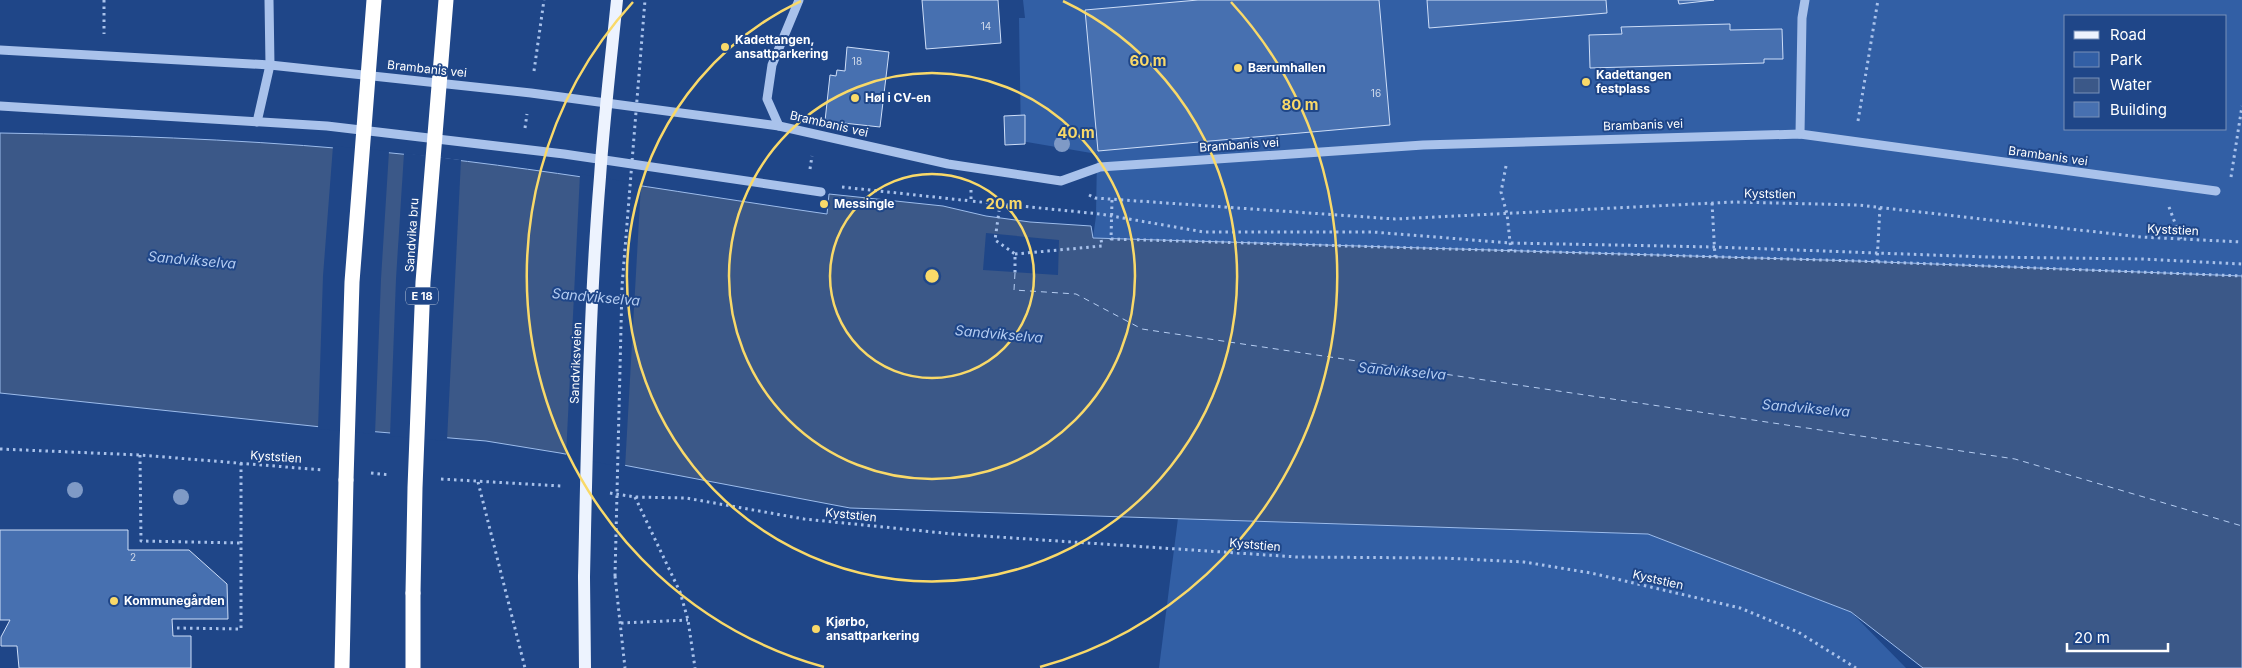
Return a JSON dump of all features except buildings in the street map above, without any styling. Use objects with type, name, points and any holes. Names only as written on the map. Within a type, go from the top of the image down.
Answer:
[{"type":"highway","points":[[342,668],[352,282],[374,0]]},
{"type":"highway","name":"Sandvika bru","points":[[413,668],[415,488],[423,282],[446,0]]},
{"type":"highway","points":[[338,668],[342,650]]},
{"type":"main road","name":"Sandviksveien","points":[[585,668],[584,576],[588,376],[600,176],[617,0]]},
{"type":"street","points":[[258,122],[270,65],[269,0]]},
{"type":"street","points":[[779,126],[767,99],[772,65],[799,0]]},
{"type":"street","points":[[1800,134],[1802,18],[1806,0]]},
{"type":"street","name":"Brambanis vei","points":[[0,50],[104,54],[270,65],[531,93],[779,126],[948,164],[1061,181],[1100,167],[1423,145],[1800,134],[2216,191]]},
{"type":"street","points":[[0,106],[327,126],[466,142],[807,192],[821,192]]},
{"type":"path","points":[[104,0],[104,54]]},
{"type":"path","points":[[625,668],[615,576],[622,286],[645,0]]},
{"type":"path","points":[[1855,142],[1878,0]]},
{"type":"path","points":[[2230,184],[2242,106]]},
{"type":"path","points":[[807,192],[816,134]]},
{"type":"path","points":[[1511,251],[1507,214],[1501,192],[1506,166],[1520,164],[1514,142]]},
{"type":"path","points":[[971,201],[973,167]]},
{"type":"path","name":"Kyststien","points":[[1061,181],[1095,198],[1112,200],[1395,219],[1712,203],[1858,204],[2142,237],[2242,242]]},
{"type":"path","points":[[2168,185],[2167,202],[2181,239]]},
{"type":"path","points":[[821,192],[830,186],[1100,214],[1204,232],[1373,232],[1510,243],[2142,259],[2242,264]]},
{"type":"path","points":[[1112,200],[1111,239],[1877,262],[2242,276]]},
{"type":"path","points":[[1712,203],[1715,257]]},
{"type":"path","points":[[1000,204],[995,240],[1015,254],[1102,246],[1100,239]]},
{"type":"path","points":[[1877,262],[1880,207]]},
{"type":"path","points":[[1015,254],[1015,273]]},
{"type":"path","name":"Kyststien","points":[[0,449],[140,455],[330,470]]},
{"type":"path","points":[[140,455],[141,541],[241,543]]},
{"type":"path","points":[[177,628],[241,629],[241,463]]},
{"type":"path","points":[[370,473],[399,476]]},
{"type":"path","points":[[439,479],[551,484]]},
{"type":"path","points":[[478,482],[525,668]]},
{"type":"path","name":"Kyststien","points":[[688,620],[680,592],[670,568],[635,497],[686,498],[804,519],[954,534],[1232,551],[1297,558],[1443,558],[1524,562],[1592,573],[1740,608],[1798,632],[1856,668]]},
{"type":"path","points":[[621,623],[688,620],[695,668]]},
{"type":"green space","points":[[1023,0],[2242,0],[2242,276],[1857,261],[1093,238],[1096,216],[1097,154],[1021,141],[1019,18],[1025,18]]},
{"type":"green space","points":[[1178,518],[1648,534],[1851,612],[1906,668],[1159,668]]},
{"type":"water","name":"Sandvikselva","points":[[0,133],[217,140],[407,155],[527,169],[827,214],[829,194],[943,206],[986,216],[1030,222],[1091,226],[1093,238],[1857,261],[2242,276],[2242,668],[1923,668],[1851,612],[1648,534],[850,508],[560,453],[486,441],[331,428],[0,393]]},
{"type":"pier","points":[[333,146],[389,151],[381,279],[375,434],[318,429],[323,276]]},
{"type":"pier","points":[[404,153],[461,160],[447,441],[390,436],[396,279]]},
{"type":"pier","points":[[580,174],[641,184],[625,468],[566,456]]},
{"type":"pier","points":[[986,233],[1059,240],[1058,275],[983,270]]},
{"type":"ferry route","points":[[1015,273],[1014,290],[1076,294],[1142,329],[2015,459],[2242,526]]},
{"type":"place","name":"Kadettangen, ansattparkering","points":[[725,47]]},
{"type":"place","name":"Bærumhallen","points":[[1238,68]]},
{"type":"place","name":"Kadettangen festplass","points":[[1586,82]]},
{"type":"place","name":"Høl i CV-en","points":[[855,98]]},
{"type":"place","name":"Messingle","points":[[824,204]]},
{"type":"place","name":"Kommunegården","points":[[114,601]]},
{"type":"place","name":"Kjørbo, ansattparkering","points":[[816,629]]}]
